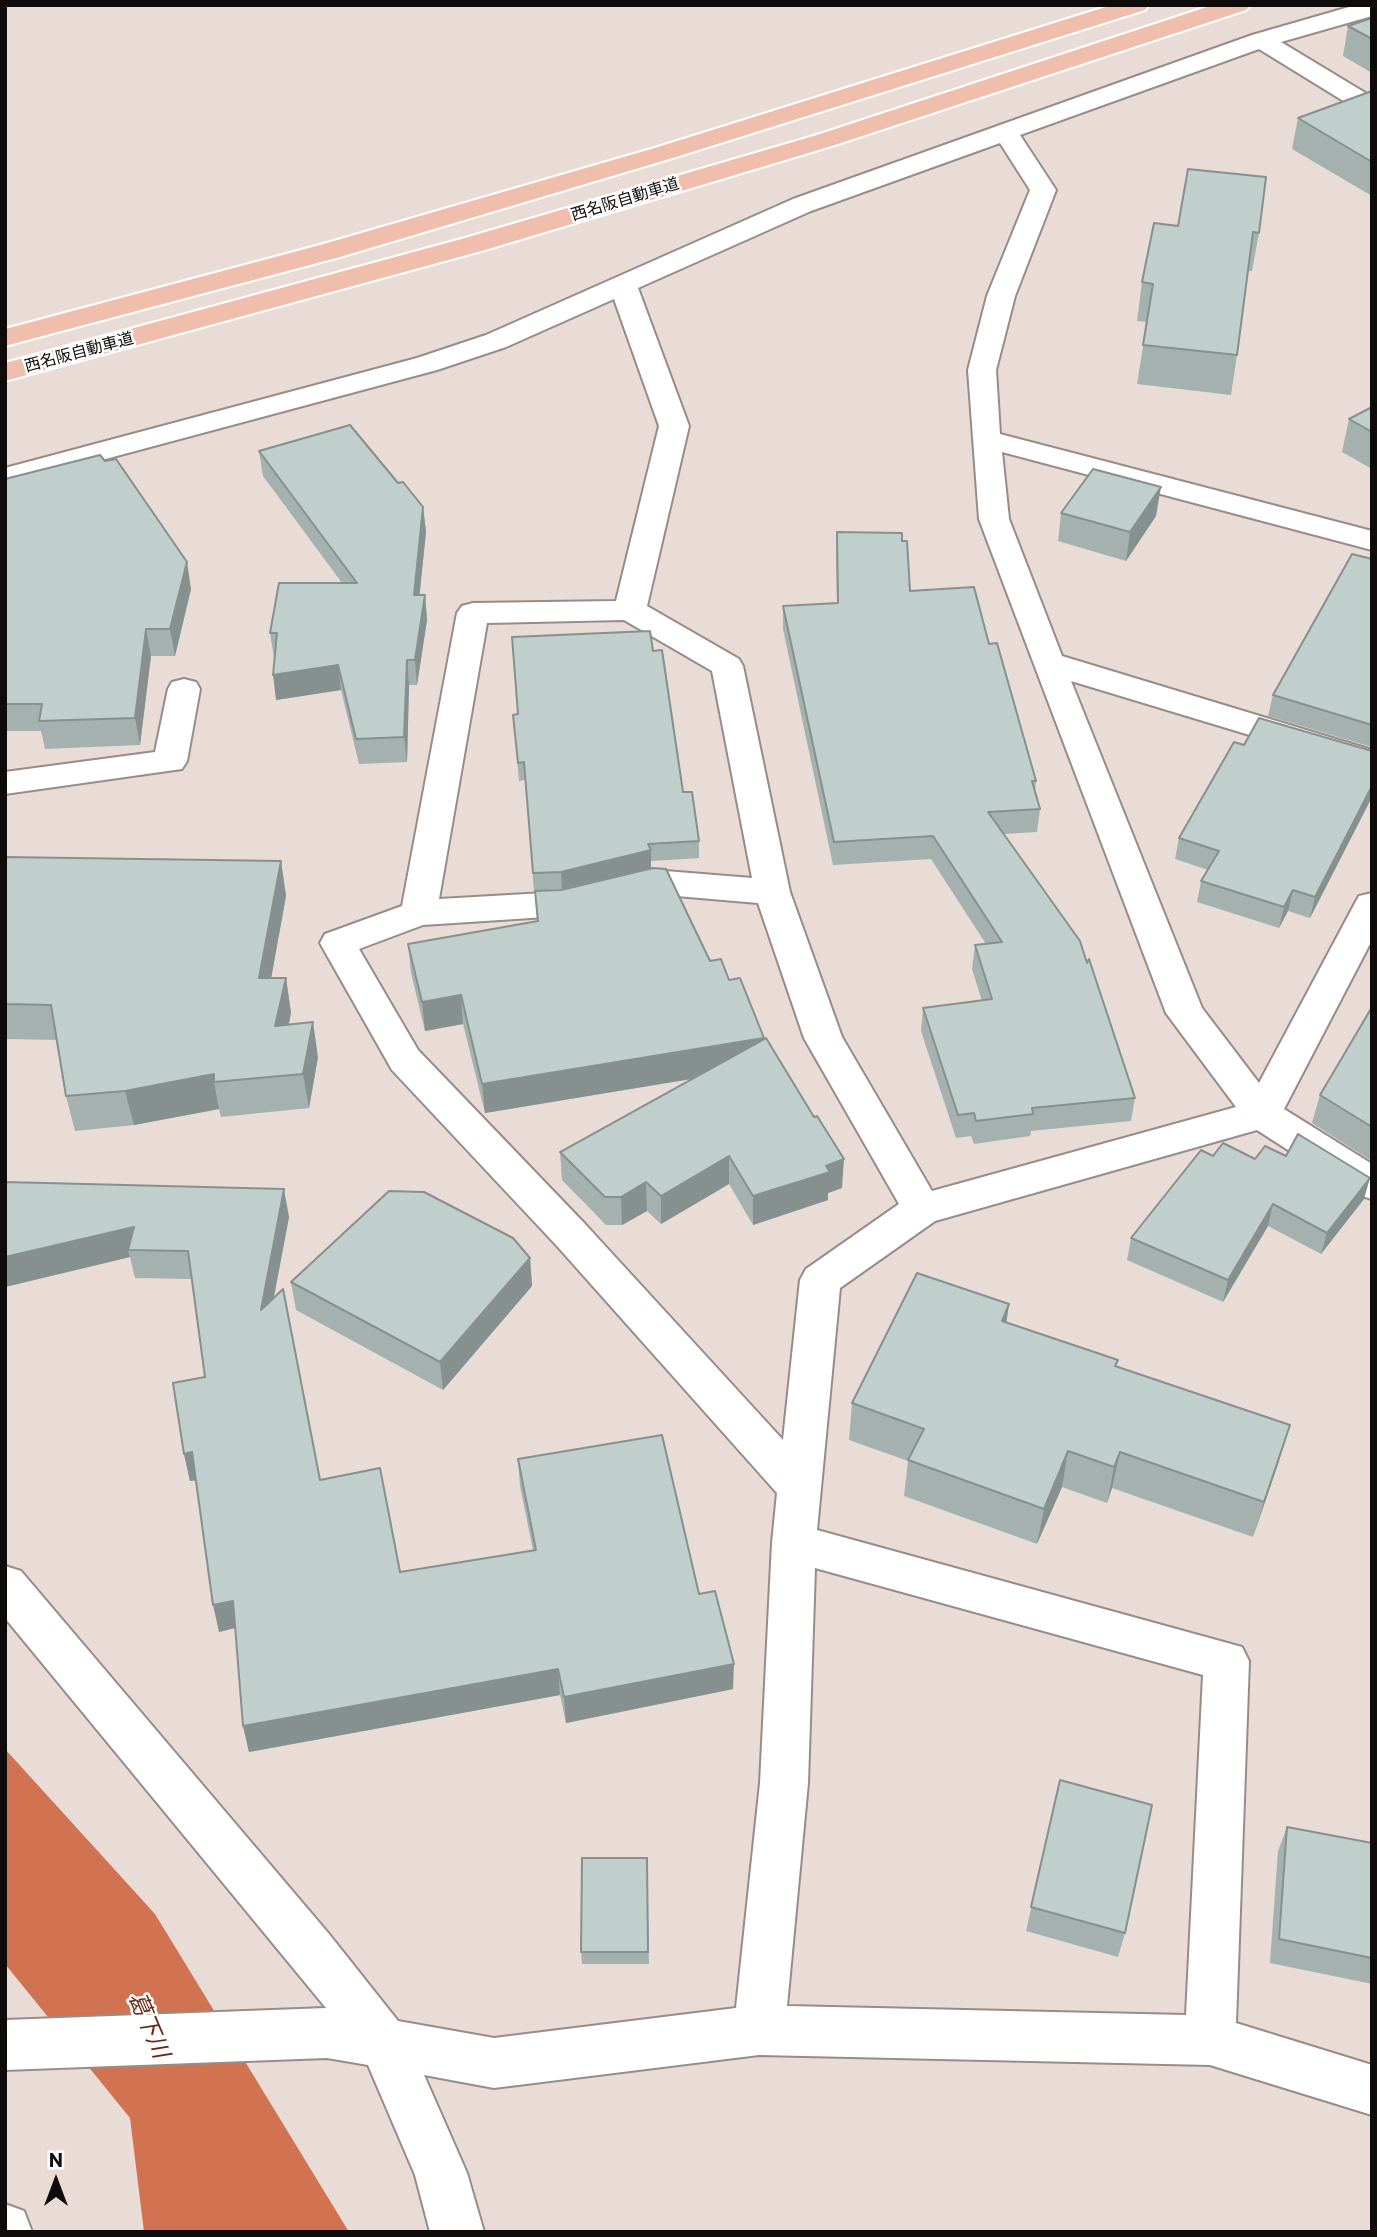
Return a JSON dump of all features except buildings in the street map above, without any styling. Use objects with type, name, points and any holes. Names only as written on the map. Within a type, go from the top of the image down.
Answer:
[{"type":"highway","name":"西名阪自動車道","points":[[5,338],[395,232],[694,144],[1137,5]]},
{"type":"highway","name":"西名阪自動車道","points":[[5,373],[475,244],[813,144],[1238,5]]},
{"type":"street","points":[[5,477],[427,364],[496,341],[802,205],[1261,40],[1372,8]]},
{"type":"street","points":[[1261,40],[1372,108]]},
{"type":"street","points":[[1005,131],[1042,191],[1001,296],[982,370],[994,519],[1185,1013],[1262,1114],[1372,1184]]},
{"type":"street","points":[[623,284],[674,426],[630,610]]},
{"type":"street","points":[[986,439],[1372,541]]},
{"type":"street","points":[[419,913],[473,613],[630,610],[727,666],[772,892],[823,1038],[922,1209]]},
{"type":"street","points":[[1048,663],[1372,761]]},
{"type":"street","points":[[5,783],[170,761],[184,689]]},
{"type":"street","points":[[772,892],[653,882],[562,904],[419,913],[338,943],[405,1060],[571,1235],[799,1487]]},
{"type":"street","points":[[760,2030],[784,1783],[794,1544],[820,1280],[922,1209],[1262,1114],[1372,905]]},
{"type":"street","points":[[794,1544],[1226,1661],[1210,2040]]},
{"type":"street","points":[[5,1585],[312,1951],[384,2044],[441,2173],[457,2232]]},
{"type":"street","points":[[5,2045],[327,2033],[494,2063],[760,2030],[1210,2040],[1372,2090]]},
{"type":"water","name":"葛下川","points":[[5,1749],[155,1914],[349,2232],[144,2232],[130,2118],[5,1964]]}]
